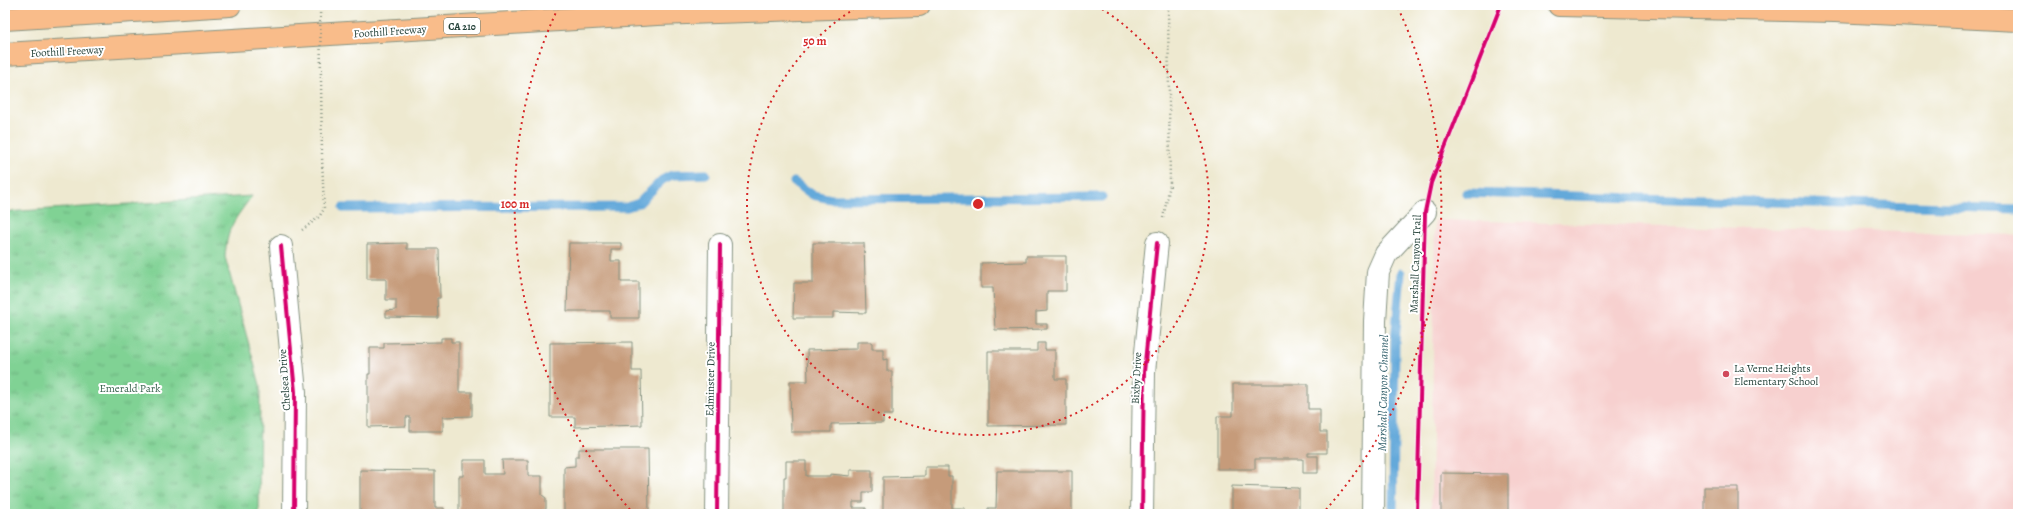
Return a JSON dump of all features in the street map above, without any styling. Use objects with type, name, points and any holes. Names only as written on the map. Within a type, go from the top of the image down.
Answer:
[{"type":"highway","points":[[5,19],[230,5]]},
{"type":"highway","name":"Foothill Freeway","points":[[5,54],[657,14],[919,5]]},
{"type":"highway","points":[[1559,5],[1835,11],[2018,20]]},
{"type":"street","points":[[1373,514],[1375,321],[1378,272],[1386,254],[1425,212]]},
{"type":"street","name":"Bixby Drive","points":[[1142,514],[1144,372],[1157,243]]},
{"type":"street","name":"Edminster Drive","points":[[717,514],[720,245]]},
{"type":"street","name":"Chelsea Drive","points":[[281,246],[295,392],[294,514]]},
{"type":"path","points":[[281,246],[319,217],[324,209],[320,5]]},
{"type":"path","points":[[1157,243],[1170,185],[1168,5]]},
{"type":"shaded area","name":"La Verne Heights Elementary School","points":[[1435,220],[2018,235],[2018,514],[1431,514]]},
{"type":"green space","name":"Emerald Park","points":[[252,196],[233,224],[228,238],[225,257],[260,385],[259,514],[5,514],[5,212]]},
{"type":"building","points":[[407,243],[407,249],[439,249],[440,298],[437,298],[438,318],[386,317],[386,311],[396,310],[396,300],[386,300],[386,279],[367,279],[367,244]]},
{"type":"building","points":[[569,243],[621,243],[621,249],[611,249],[611,261],[621,261],[621,282],[639,282],[639,318],[610,318],[610,311],[567,311]]},
{"type":"building","points":[[813,243],[864,243],[866,313],[833,312],[833,318],[793,318],[794,283],[813,283]]},
{"type":"building","points":[[1026,256],[1066,256],[1066,291],[1047,291],[1047,311],[1036,312],[1036,324],[1047,324],[1047,329],[995,330],[993,288],[981,288],[981,263],[1026,262]]},
{"type":"building","points":[[441,338],[451,338],[451,342],[459,342],[459,392],[472,392],[472,416],[443,417],[443,431],[410,431],[410,417],[406,417],[406,426],[368,427],[368,374],[370,374],[370,348],[384,348],[384,343],[441,342]]},
{"type":"building","points":[[632,342],[632,371],[641,371],[642,425],[575,427],[575,417],[550,417],[550,343]]},
{"type":"building","points":[[857,342],[872,342],[872,349],[883,349],[883,360],[887,359],[887,371],[892,371],[892,415],[883,415],[883,423],[831,424],[831,432],[791,432],[790,381],[808,381],[807,350],[857,349]]},
{"type":"building","points":[[1037,343],[1045,343],[1045,350],[1055,350],[1055,379],[1066,379],[1066,425],[988,426],[988,351],[1037,351]]},
{"type":"building","points":[[1233,384],[1308,384],[1308,409],[1320,409],[1320,432],[1327,432],[1327,453],[1308,453],[1308,456],[1318,456],[1318,473],[1303,473],[1303,459],[1255,459],[1255,469],[1217,469],[1217,416],[1233,416]]},
{"type":"building","points":[[579,449],[648,449],[649,514],[564,514],[564,467],[575,466],[575,456],[579,456]]},
{"type":"building","points":[[463,460],[485,460],[485,474],[503,474],[502,460],[528,460],[528,476],[542,476],[542,495],[546,498],[546,509],[542,511],[542,514],[459,514],[459,476],[463,476]]},
{"type":"building","points":[[786,461],[806,461],[806,476],[830,476],[830,474],[850,476],[850,470],[872,470],[872,492],[863,492],[863,502],[853,502],[853,508],[866,508],[866,514],[784,514],[784,477],[786,477]]},
{"type":"building","points":[[925,467],[948,467],[948,476],[952,476],[952,508],[965,508],[965,514],[883,514],[883,477],[925,476]]},
{"type":"building","points":[[360,470],[435,471],[435,508],[444,508],[444,514],[360,514]]},
{"type":"building","points":[[997,471],[1072,471],[1072,514],[988,514],[988,508],[996,508]]},
{"type":"building","points":[[1441,473],[1508,474],[1508,514],[1441,514]]},
{"type":"building","points":[[1232,486],[1299,488],[1299,513],[1232,514]]},
{"type":"building","points":[[1704,487],[1738,487],[1738,514],[1704,514]]},
{"type":"waterway","points":[[343,208],[627,207],[639,203],[662,180],[672,175],[706,174]]},
{"type":"waterway","points":[[794,182],[813,195],[831,199],[1102,197]]},
{"type":"waterway","points":[[1466,193],[2018,209]]},
{"type":"waterway","name":"Marshall Canyon Channel","points":[[1393,514],[1395,341],[1401,273]]},
{"type":"cycle path","name":"Marshall Canyon Trail","points":[[1417,514],[1425,212],[1431,183],[1501,5]]},
{"type":"cycle path","points":[[1142,514],[1144,372],[1157,243]]},
{"type":"cycle path","points":[[717,514],[720,245]]},
{"type":"cycle path","points":[[281,246],[295,392],[294,514]]},
{"type":"place","name":"La Verne Heights Elementary School","points":[[1726,374]]}]
